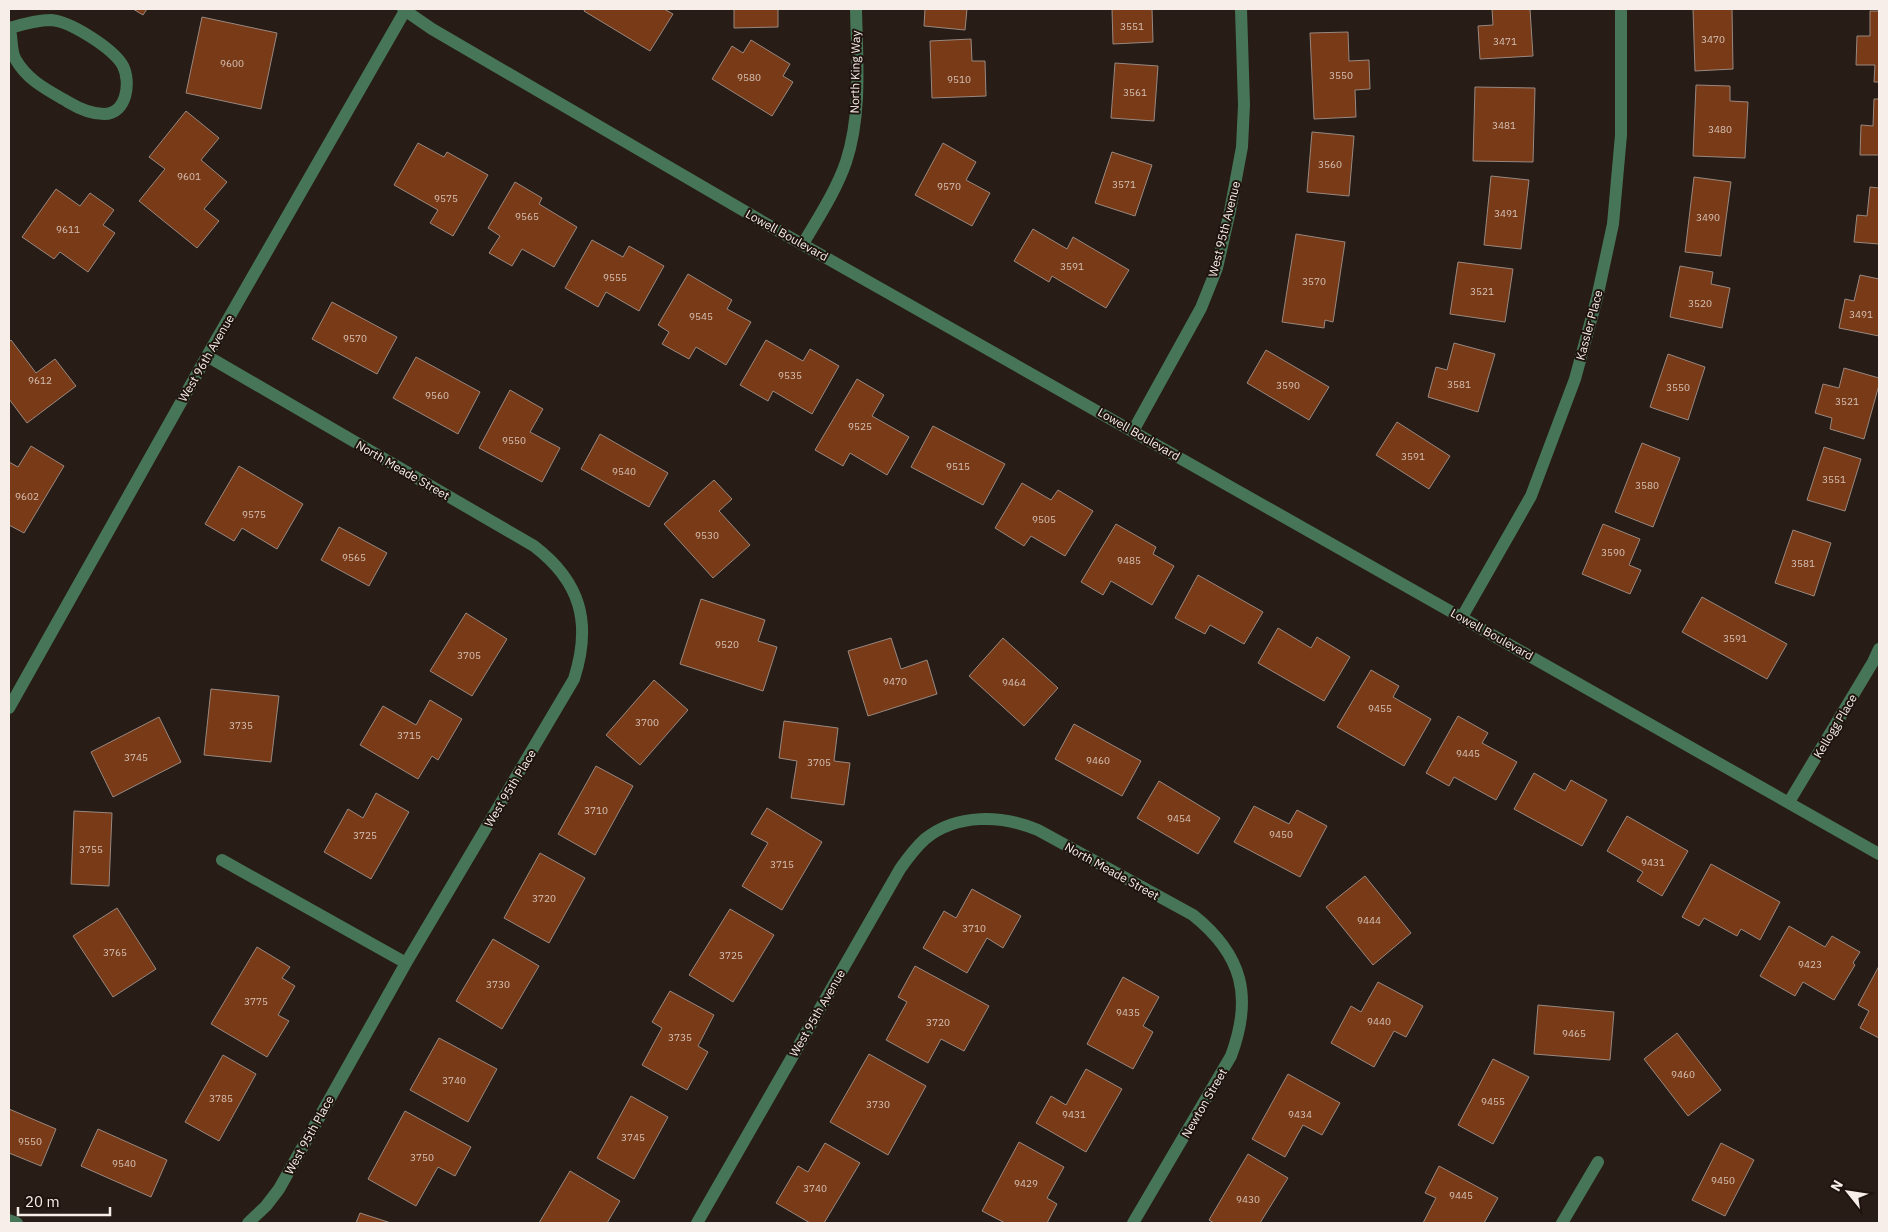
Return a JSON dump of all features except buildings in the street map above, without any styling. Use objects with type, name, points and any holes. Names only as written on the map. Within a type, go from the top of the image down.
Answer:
[{"type":"street","name":"Lowell Boulevard","points":[[405,9],[432,29],[803,244],[1879,854]]},
{"type":"street","name":"West 96th Avenue","points":[[9,708],[405,9]]},
{"type":"street","name":"North King Way","points":[[803,244],[829,200],[846,162],[854,124],[857,84],[856,9]]},
{"type":"street","name":"West 95th Avenue","points":[[1133,431],[1201,308],[1217,268],[1242,147],[1244,105],[1241,9]]},
{"type":"street","name":"Kassler Place","points":[[1462,617],[1531,496],[1575,380],[1597,298],[1613,224],[1621,135],[1621,9]]},
{"type":"street","points":[[51,20],[66,24],[109,50],[123,66],[128,84],[121,104],[114,111],[106,114],[90,112],[73,105],[31,80],[15,58],[9,27],[51,20]]},
{"type":"street","name":"North Meade Street","points":[[207,356],[534,546],[551,559],[569,583],[579,604]]},
{"type":"street","name":"West 95th Place","points":[[248,1223],[266,1206],[279,1189],[406,963],[574,679],[581,658],[584,636],[579,604]]},
{"type":"street","name":"Kellogg Place","points":[[1789,802],[1874,662],[1879,649]]},
{"type":"street","name":"North Meade Street","points":[[959,822],[980,819],[1002,819],[1038,830],[1193,915],[1223,943],[1237,973]]},
{"type":"street","name":"West 95th Avenue","points":[[697,1223],[900,869],[911,853],[926,839],[959,822]]},
{"type":"street","points":[[222,860],[406,963]]},
{"type":"street","name":"Newton Street","points":[[1133,1223],[1231,1056],[1242,1018],[1242,996],[1237,973]]},
{"type":"street","points":[[1562,1223],[1598,1162]]},
{"type":"street","points":[[9,1220],[17,1223]]}]
